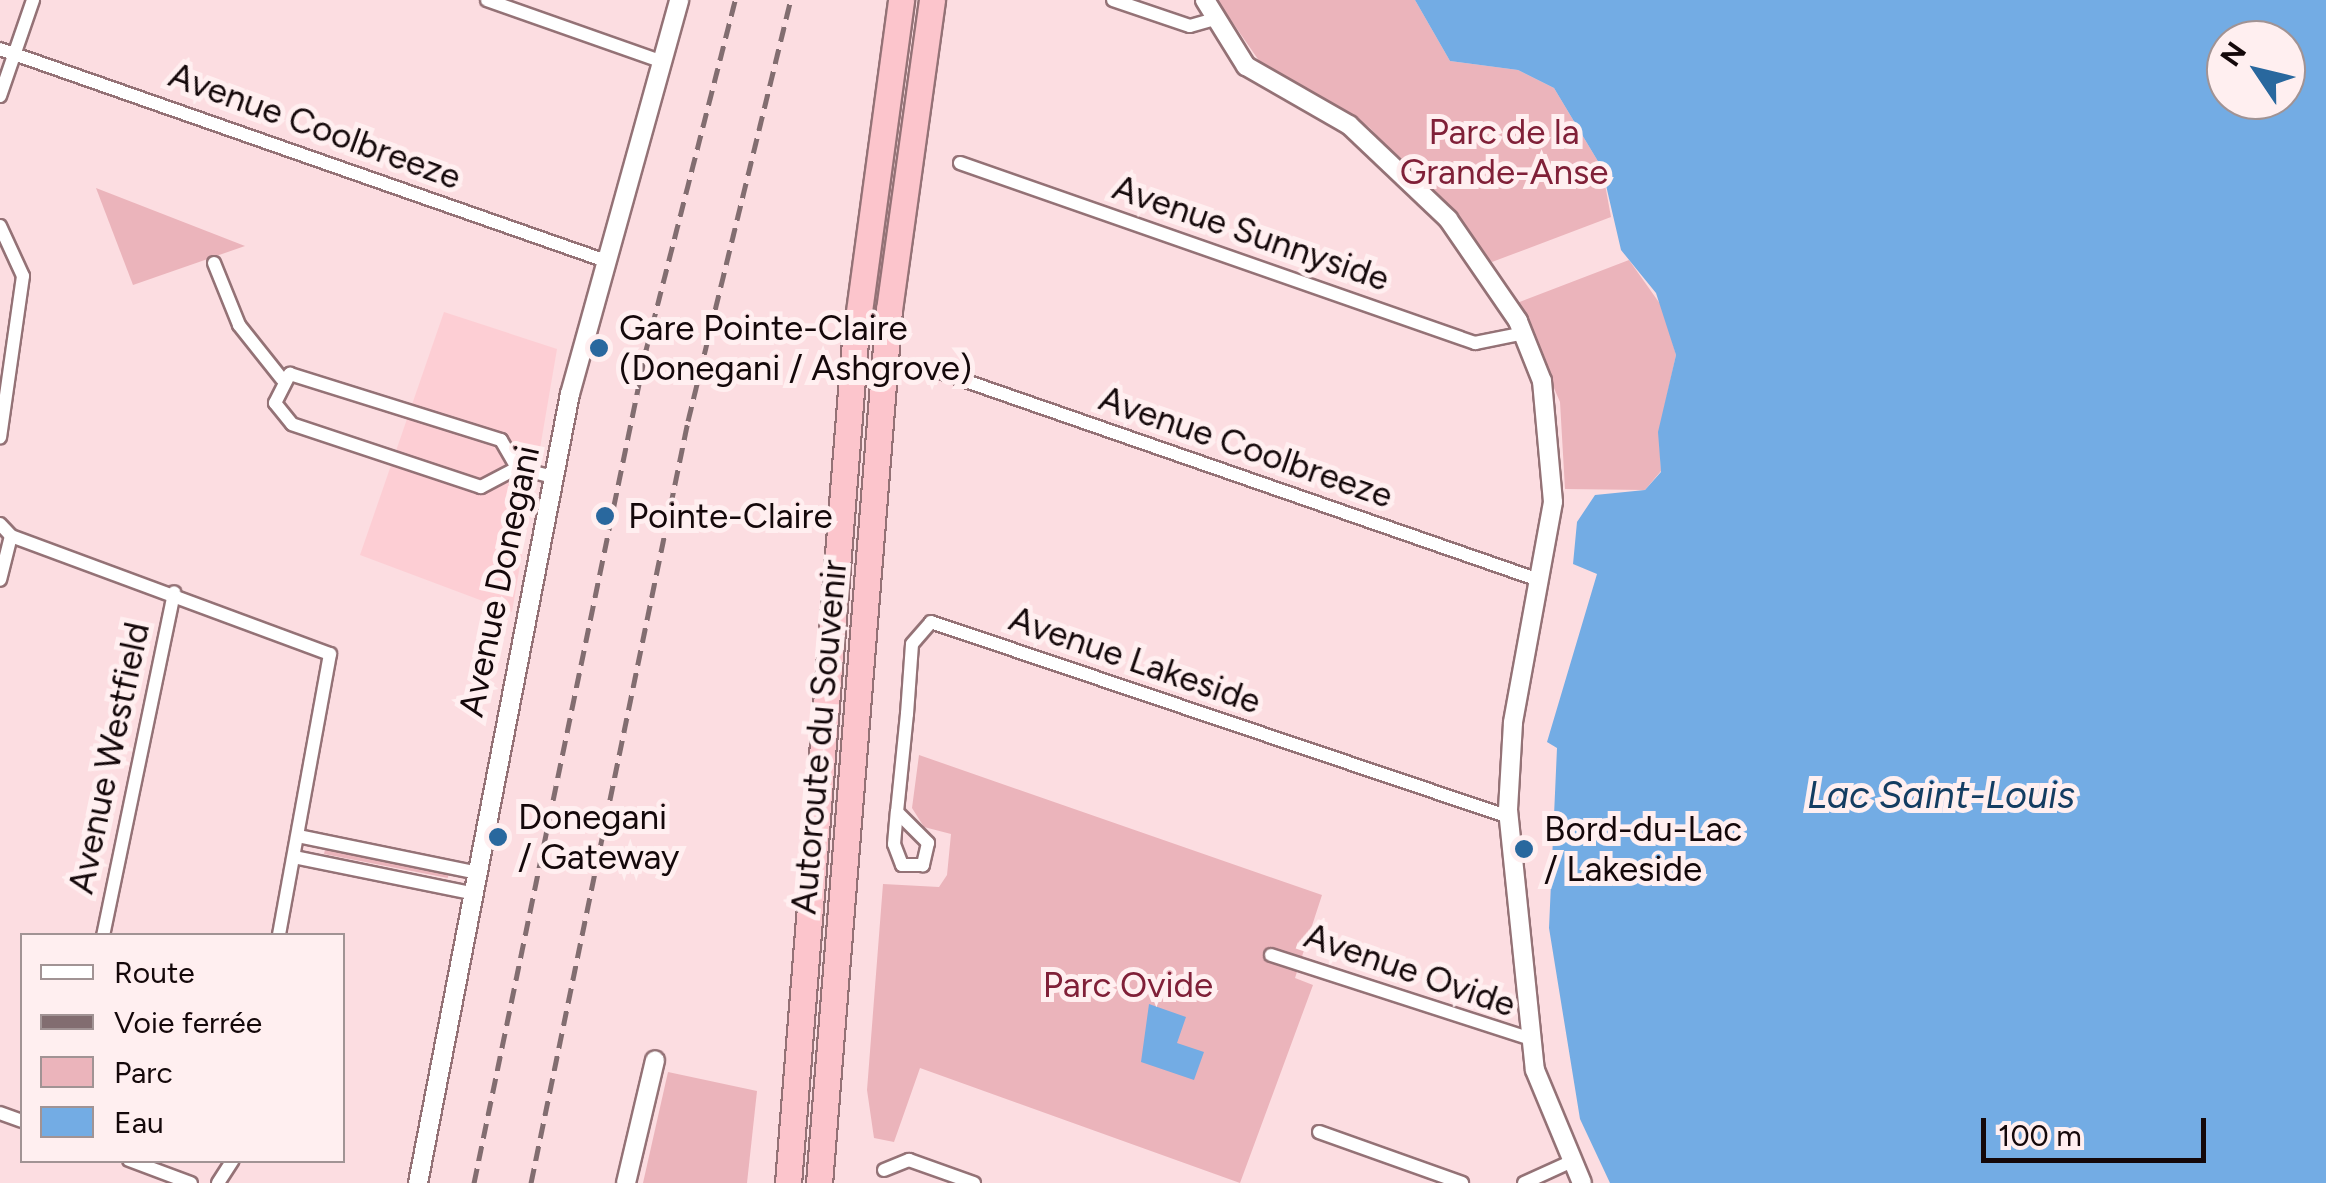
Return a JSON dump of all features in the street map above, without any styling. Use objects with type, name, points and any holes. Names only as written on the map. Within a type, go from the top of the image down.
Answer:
[{"type":"highway","name":"Autoroute du Souvenir","points":[[788,1183],[856,341],[902,0]]},
{"type":"highway","name":"Autoroute du Souvenir","points":[[818,1183],[889,310],[932,0]]},
{"type":"street","points":[[0,96],[7,51],[33,0]]},
{"type":"street","points":[[486,0],[662,62]]},
{"type":"street","name":"Avenue Donegani","points":[[418,1183],[554,477],[679,0]]},
{"type":"street","points":[[1113,0],[1190,26],[1211,20]]},
{"type":"street","points":[[1205,0],[1211,20],[1246,66],[1349,125],[1423,193],[1524,334],[1552,427],[1552,514],[1536,579],[1510,742],[1509,817],[1531,1039],[1570,1162],[1582,1183]]},
{"type":"street","name":"Avenue Coolbreeze","points":[[7,51],[609,262]]},
{"type":"street","name":"Avenue Sunnyside","points":[[960,163],[1474,343],[1524,334]]},
{"type":"street","points":[[0,227],[23,276],[0,438]]},
{"type":"street","points":[[214,264],[238,326],[282,380]]},
{"type":"street","name":"Avenue Coolbreeze","points":[[937,371],[1536,579]]},
{"type":"street","points":[[282,380],[307,375],[501,440],[517,468]]},
{"type":"street","points":[[282,380],[275,403],[292,424],[481,487],[517,468],[554,477]]},
{"type":"street","points":[[0,524],[11,536],[174,592],[330,654],[279,933]]},
{"type":"street","points":[[0,580],[11,536]]},
{"type":"street","name":"Avenue Westfield","points":[[104,933],[174,592]]},
{"type":"street","name":"Avenue Lakeside","points":[[896,812],[912,644],[931,622],[1509,817]]},
{"type":"street","points":[[298,836],[478,873]]},
{"type":"street","points":[[294,857],[476,894]]},
{"type":"street","name":"Avenue Ovide","points":[[1271,955],[1531,1039]]},
{"type":"street","points":[[626,1183],[655,1060]]},
{"type":"street","points":[[1319,1132],[1462,1183]]},
{"type":"street","points":[[884,1170],[908,1160],[974,1183]]},
{"type":"street","points":[[1524,1183],[1570,1162]]},
{"type":"street","points":[[136,1163],[191,1183]]},
{"type":"shaded area","points":[[444,312],[557,349],[512,612],[360,555]]},
{"type":"green space","name":"Parc de la Grande-Anse","points":[[1217,0],[1415,0],[1450,61],[1518,70],[1554,88],[1602,168],[1611,217],[1492,262],[1369,127],[1262,65]]},
{"type":"green space","points":[[96,188],[245,246],[133,285]]},
{"type":"green space","name":"Parc de la Grande-Anse","points":[[1629,260],[1663,308],[1676,355],[1659,432],[1661,471],[1645,490],[1565,489],[1560,402],[1517,303]]},
{"type":"green space","name":"Parc Ovide","points":[[919,755],[1322,895],[1295,978],[1313,985],[1240,1183],[920,1068],[894,1142],[874,1138],[867,1090],[883,884],[939,887],[947,875],[951,834],[924,827],[912,808]]},
{"type":"green space","points":[[325,849],[449,873],[448,878],[324,854]]},
{"type":"green space","points":[[668,1072],[757,1091],[747,1183],[643,1183]]},
{"type":"water","name":"Lac Saint-Louis","points":[[1415,0],[2326,0],[2326,1183],[1610,1183],[1580,1119],[1549,928],[1557,748],[1547,742],[1597,574],[1573,564],[1577,522],[1595,495],[1645,490],[1661,472],[1658,432],[1676,355],[1656,293],[1621,250],[1602,168],[1554,88],[1518,70],[1450,61]]},
{"type":"water","points":[[1149,1004],[1186,1017],[1177,1043],[1204,1052],[1194,1080],[1141,1062]]},
{"type":"railway","points":[[474,1183],[646,350],[735,0]]},
{"type":"railway","points":[[531,1183],[688,421],[791,0]]},
{"type":"place","name":"Gare Pointe-Claire (Donegani / Ashgrove)","points":[[599,348]]},
{"type":"place","name":"Pointe-Claire","points":[[605,516]]},
{"type":"place","name":"Donegani / Gateway","points":[[498,837]]},
{"type":"place","name":"Bord-du-Lac / Lakeside","points":[[1524,849]]}]
